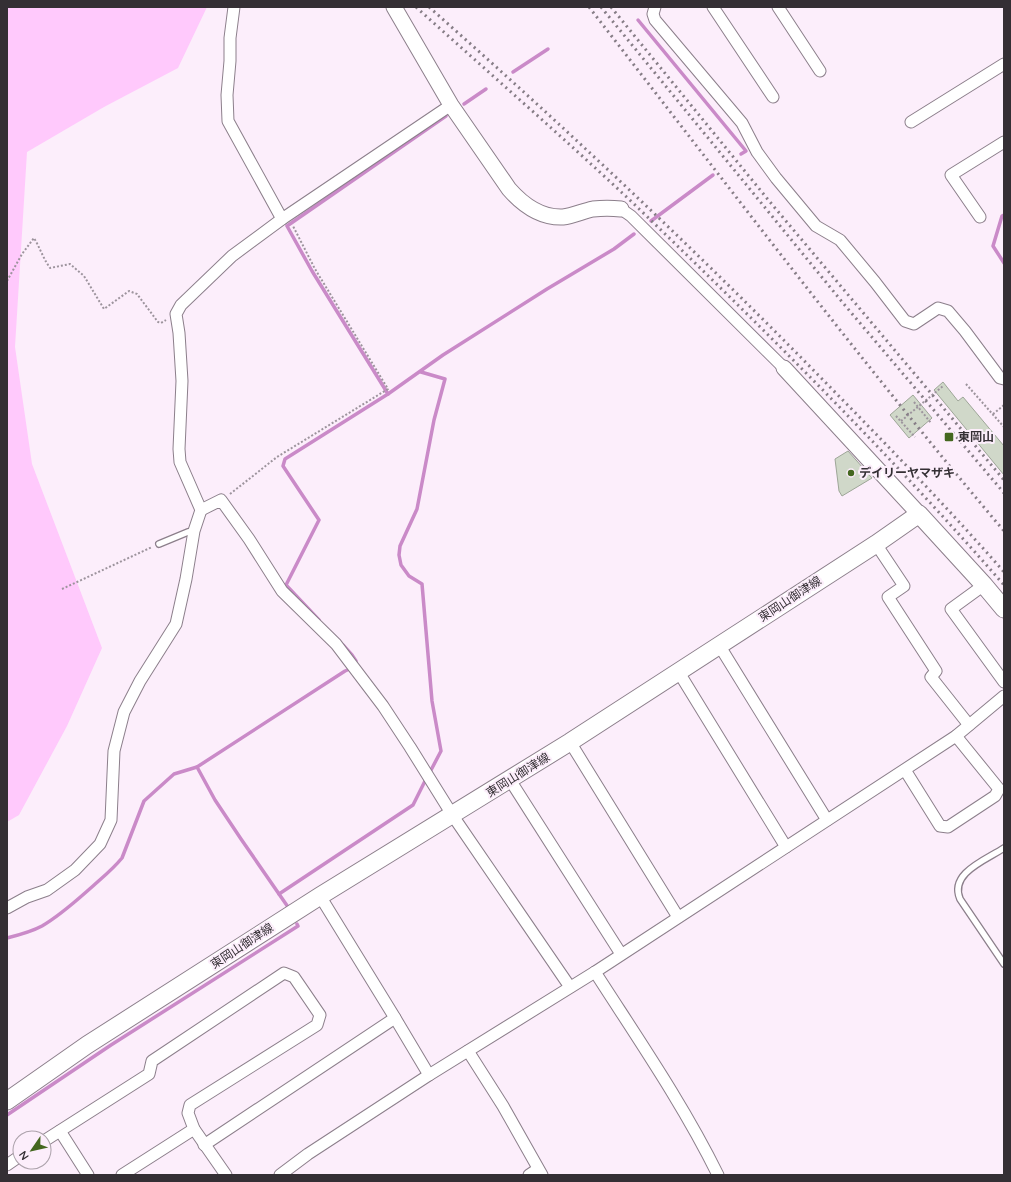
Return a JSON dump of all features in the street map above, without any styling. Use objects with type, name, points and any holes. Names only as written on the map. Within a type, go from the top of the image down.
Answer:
[{"type":"main road","name":"東岡山御津線","points":[[7,1101],[87,1045],[320,896],[453,816],[570,742],[876,544],[919,514]]},
{"type":"main road","points":[[919,514],[1004,608]]},
{"type":"street","points":[[234,7],[230,38],[230,61],[227,95],[228,121],[284,218]]},
{"type":"street","points":[[394,7],[451,105],[509,189],[519,200],[545,214],[563,217],[593,209],[611,208],[621,209],[631,216],[784,368],[919,514]]},
{"type":"street","points":[[655,7],[653,14],[655,20],[742,123],[757,152],[776,178],[816,226],[840,240],[905,321],[914,324],[938,308],[948,311],[1000,378],[1004,379]]},
{"type":"street","points":[[713,7],[773,97]]},
{"type":"street","points":[[778,7],[820,71]]},
{"type":"street","points":[[911,122],[1004,64]]},
{"type":"street","points":[[7,908],[27,897],[47,890],[75,870],[100,844],[111,820],[114,751],[124,712],[140,681],[176,624],[186,579],[194,531],[201,510],[180,462],[179,449],[182,381],[179,333],[176,314],[181,305],[232,256],[284,218],[451,105]]},
{"type":"street","points":[[980,217],[951,175],[1003,143]]},
{"type":"street","points":[[201,510],[221,500],[249,539],[282,591],[336,644],[353,664],[410,747],[453,816],[570,987]]},
{"type":"street","points":[[876,544],[904,586],[888,597],[936,671],[931,677],[969,725]]},
{"type":"street","points":[[984,585],[951,609],[1004,682]]},
{"type":"street","points":[[719,645],[827,820]]},
{"type":"street","points":[[678,671],[786,847]]},
{"type":"street","points":[[280,1175],[308,1154],[429,1075],[595,972],[905,770],[956,736],[1004,696]]},
{"type":"street","points":[[905,770],[940,826],[948,827],[990,800],[996,796],[999,789],[956,736]]},
{"type":"street","points":[[570,742],[678,917]]},
{"type":"street","points":[[510,780],[621,954]]},
{"type":"street","points":[[320,896],[429,1075]]},
{"type":"street","points":[[595,972],[684,1112],[703,1144],[718,1175]]},
{"type":"street","points":[[52,1136],[149,1074],[152,1061],[284,973],[294,977],[320,1015],[317,1025],[190,1105],[188,1113],[194,1129],[226,1175]]},
{"type":"street","points":[[204,1145],[395,1018]]},
{"type":"street","points":[[468,1051],[503,1106],[536,1173]]},
{"type":"street","points":[[122,1175],[194,1129]]},
{"type":"street","points":[[60,1131],[88,1175]]},
{"type":"lane","points":[[159,544],[194,531]]},
{"type":"lane","points":[[1004,848],[968,870],[961,877],[957,892],[960,899],[1004,964]]},
{"type":"path","points":[[221,500],[277,457],[388,389],[284,218]]},
{"type":"path","points":[[7,281],[22,254],[34,238],[50,268],[70,264],[84,276],[104,309],[129,291],[137,294],[161,324],[176,314]]},
{"type":"path","points":[[966,384],[1004,427]]},
{"type":"path","points":[[901,421],[943,386]]},
{"type":"path","points":[[914,402],[931,423]]},
{"type":"path","points":[[993,414],[1004,405]]},
{"type":"path","points":[[896,416],[915,437]]},
{"type":"path","points":[[62,589],[159,544]]},
{"type":"shaded area","points":[[7,7],[207,7],[178,68],[104,107],[27,152],[15,347],[32,464],[102,648],[67,726],[19,815],[7,822]]},
{"type":"building","points":[[943,382],[958,401],[963,397],[1004,446],[1004,475],[934,390]]},
{"type":"building","points":[[913,395],[932,418],[909,438],[890,415]]},
{"type":"building","points":[[848,451],[872,478],[842,496],[839,491],[835,459]]},
{"type":"waterway","points":[[638,20],[746,151],[741,154]]},
{"type":"waterway","points":[[513,72],[548,49]]},
{"type":"waterway","points":[[464,104],[486,89]]},
{"type":"waterway","points":[[388,394],[312,271],[287,226],[446,116]]},
{"type":"waterway","points":[[651,221],[713,175]]},
{"type":"waterway","points":[[1004,215],[1002,216],[993,246],[1004,263]]},
{"type":"waterway","points":[[319,620],[286,585],[319,520],[283,466],[285,459],[388,394],[443,355],[547,289],[614,249],[634,234]]},
{"type":"waterway","points":[[421,372],[445,379],[434,420],[417,509],[400,546],[399,555],[401,565],[409,576],[422,584],[432,701],[441,751],[430,772]]},
{"type":"waterway","points":[[7,938],[34,930],[49,922],[69,907],[112,869],[122,858],[144,801],[174,774],[197,767],[345,671],[352,668],[356,661],[343,645]]},
{"type":"waterway","points":[[197,767],[215,800],[288,907]]},
{"type":"waterway","points":[[279,894],[413,805],[426,779]]},
{"type":"waterway","points":[[7,1115],[111,1045],[298,926],[297,924]]},
{"type":"railway","points":[[416,7],[607,179],[730,297],[870,438],[1004,585]]},
{"type":"railway","points":[[429,7],[532,99],[731,288],[896,455],[1004,572]]},
{"type":"railway","points":[[589,7],[846,337],[950,467],[1004,531]]},
{"type":"railway","points":[[601,7],[843,303],[1004,493]]},
{"type":"railway","points":[[611,7],[770,202],[1004,480]]},
{"type":"place","name":"東岡山","points":[[949,437]]},
{"type":"place","name":"デイリーヤマザキ","points":[[851,473]]}]
